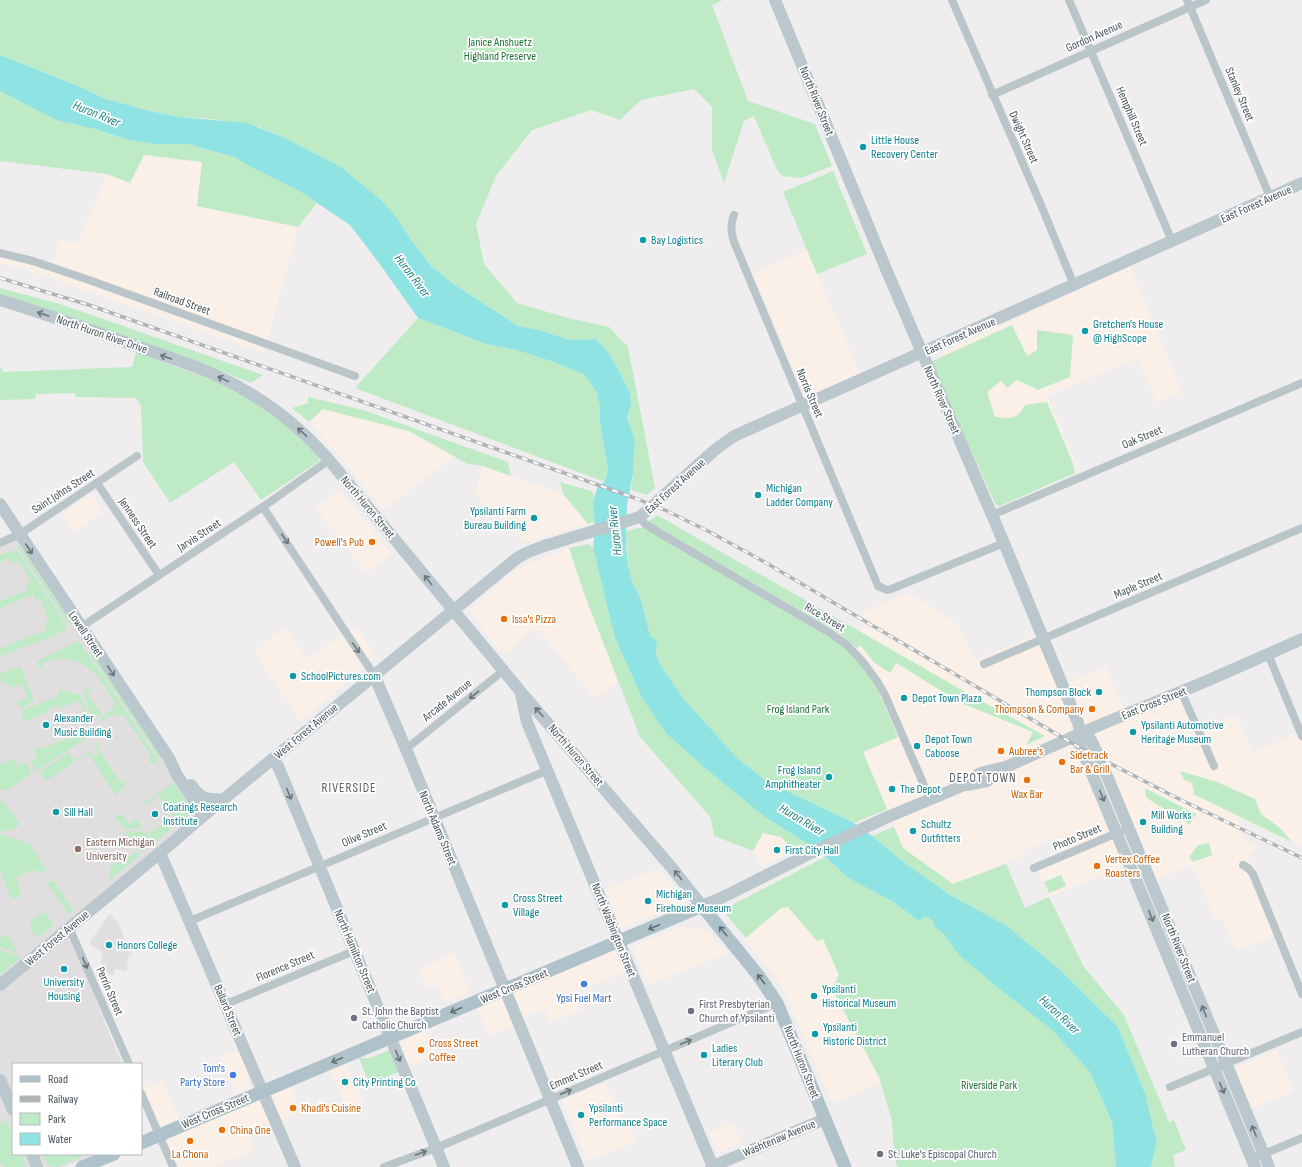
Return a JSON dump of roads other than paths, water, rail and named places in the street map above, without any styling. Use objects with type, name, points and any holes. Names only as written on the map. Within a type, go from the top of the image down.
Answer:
[{"type":"main road","name":"West Cross Street","points":[[142,1142],[702,906]]},
{"type":"main road","name":"North Huron Street","points":[[702,906],[758,975],[777,1003],[845,1167]]},
{"type":"main road","points":[[82,1167],[112,1155]]},
{"type":"street","name":"North River Street","points":[[776,0],[883,262],[1044,638],[1081,733],[1080,745],[1254,1163]]},
{"type":"street","name":"Dwight Street","points":[[952,0],[1074,285]]},
{"type":"street","name":"Hemphill Street","points":[[1069,0],[1172,241]]},
{"type":"street","name":"Gordon Avenue","points":[[992,95],[1091,51],[1188,4],[1206,0]]},
{"type":"street","name":"Stanley Street","points":[[1188,4],[1270,197]]},
{"type":"street","name":"East Forest Avenue","points":[[638,518],[734,436],[1302,183]]},
{"type":"street","name":"Norris Street","points":[[734,215],[731,222],[730,231],[734,242],[874,581],[878,586],[882,589],[891,589],[1004,543]]},
{"type":"street","name":"Railroad Street","points":[[0,252],[33,261],[89,280],[355,376]]},
{"type":"street","name":"North Huron River Drive","points":[[0,300],[203,370],[243,388]]},
{"type":"street","name":"Oak Street","points":[[992,515],[1302,383]]},
{"type":"street","name":"North Huron Street","points":[[243,388],[286,418],[304,433],[329,460],[521,692],[667,862],[702,906]]},
{"type":"street","name":"Saint Johns Street","points":[[0,543],[20,534],[137,456]]},
{"type":"street","name":"Jarvis Street","points":[[81,627],[263,507],[329,460]]},
{"type":"street","name":"Jenness Street","points":[[97,483],[159,575]]},
{"type":"street","name":"Lowell Street","points":[[0,504],[172,763],[200,796],[210,800],[224,799]]},
{"type":"street","name":"North Adams Street","points":[[263,507],[374,675],[406,749],[578,1167]]},
{"type":"street","name":"West Forest Avenue","points":[[0,985],[517,558],[542,547],[638,518]]},
{"type":"street","name":"Rice Street","points":[[638,518],[663,535],[847,645],[864,662],[885,696],[930,799]]},
{"type":"street","name":"Maple Street","points":[[984,664],[1302,528]]},
{"type":"street","name":"East Cross Street","points":[[883,819],[962,786],[987,781],[1006,767],[1081,733],[1181,692],[1302,639]]},
{"type":"street","points":[[1268,654],[1302,736]]},
{"type":"street","name":"Arcade Avenue","points":[[406,749],[504,670]]},
{"type":"street","name":"North Washington Street","points":[[521,692],[527,722],[712,1167]]},
{"type":"street","points":[[1181,692],[1214,766]]},
{"type":"street","name":"North River Street","points":[[1081,733],[1091,740],[1100,759],[1269,1167]]},
{"type":"street","name":"North Hamilton Street","points":[[272,759],[278,766],[444,1167]]},
{"type":"street","name":"Lowell Street","points":[[172,763],[177,775],[199,808],[202,817]]},
{"type":"street","name":"Olive Street","points":[[190,920],[548,770]]},
{"type":"street","name":"West Cross Street","points":[[702,906],[724,897],[807,854],[883,819]]},
{"type":"street","name":"Photo Street","points":[[1034,868],[1129,828]]},
{"type":"street","name":"Ballard Street","points":[[160,852],[295,1167]]},
{"type":"street","points":[[1243,864],[1253,874],[1302,994]]},
{"type":"street","name":"Perrin Street","points":[[70,927],[128,1063]]},
{"type":"street","name":"Florence Street","points":[[226,1004],[354,951]]},
{"type":"street","name":"Emmet Street","points":[[384,1167],[436,1148],[777,1003]]},
{"type":"street","points":[[1170,1087],[1302,1032]]},
{"type":"street","points":[[0,1080],[12,1108]]},
{"type":"street","points":[[142,1095],[173,1167]]},
{"type":"street","name":"Washtenaw Avenue","points":[[712,1167],[825,1119]]},
{"type":"street","points":[[1254,1163],[1264,1154],[1302,1138]]},
{"type":"street","points":[[32,1155],[37,1167]]},
{"type":"water","name":"Huron River","points":[[0,55],[78,86],[106,99],[179,117],[247,123],[283,137],[341,167],[381,200],[395,215],[412,241],[432,267],[455,285],[518,326],[539,330],[570,340],[596,339],[608,352],[630,393],[631,403],[627,418],[635,440],[633,474],[627,505],[626,546],[628,566],[632,581],[641,600],[650,636],[657,641],[656,655],[661,666],[683,698],[737,758],[766,781],[854,823],[901,860],[950,895],[1007,926],[1058,968],[1118,1027],[1146,1096],[1157,1141],[1151,1167],[1116,1167],[1112,1122],[1090,1072],[1051,1029],[1003,992],[958,954],[944,934],[934,926],[934,922],[929,918],[924,917],[919,921],[892,901],[848,878],[818,850],[765,817],[706,769],[667,734],[642,698],[615,638],[593,548],[595,529],[593,503],[598,485],[605,482],[608,470],[600,423],[600,407],[597,393],[585,375],[551,361],[516,350],[486,344],[418,318],[350,225],[301,192],[234,157],[188,144],[154,144],[129,140],[95,129],[56,120],[0,91]]},
{"type":"railway","points":[[0,278],[89,305],[635,498],[667,511],[708,531],[761,560],[1082,749],[1179,799],[1302,858]]},
{"type":"place","name":"Little House Recovery Center","points":[[863,147]]},
{"type":"place","name":"Bay Logistics","points":[[643,240]]},
{"type":"place","name":"Gretchen's House @ HighScope","points":[[1085,331]]},
{"type":"place","name":"Michigan Ladder Company","points":[[758,495]]},
{"type":"place","name":"Ypsilanti Farm Bureau Building","points":[[534,518]]},
{"type":"place","name":"Powell's Pub","points":[[372,542]]},
{"type":"place","name":"Issa's Pizza","points":[[504,619]]},
{"type":"place","name":"SchoolPictures.com","points":[[293,676]]},
{"type":"place","name":"Thompson Block","points":[[1099,692]]},
{"type":"place","name":"Depot Town Plaza","points":[[904,698]]},
{"type":"place","name":"Thompson & Company","points":[[1092,709]]},
{"type":"place","name":"Alexander Music Building","points":[[46,725]]},
{"type":"place","name":"Ypsilanti Automotive Heritage Museum","points":[[1133,732]]},
{"type":"place","name":"Depot Town Caboose","points":[[917,746]]},
{"type":"place","name":"Aubree's","points":[[1001,751]]},
{"type":"place","name":"Sidetrack Bar & Grill","points":[[1062,762]]},
{"type":"place","name":"Frog Island Amphitheater","points":[[829,777]]},
{"type":"place","name":"Wax Bar","points":[[1027,780]]},
{"type":"place","name":"The Depot","points":[[892,789]]},
{"type":"place","name":"Sill Hall","points":[[56,812]]},
{"type":"place","name":"Coatings Research Institute","points":[[155,814]]},
{"type":"place","name":"Mill Works Building","points":[[1143,822]]},
{"type":"place","name":"Schultz Outfitters","points":[[913,831]]},
{"type":"place","name":"Eastern Michigan University","points":[[78,849]]},
{"type":"place","name":"First City Hall","points":[[777,850]]},
{"type":"place","name":"Vertex Coffee Roasters","points":[[1097,866]]},
{"type":"place","name":"Michigan Firehouse Museum","points":[[648,901]]},
{"type":"place","name":"Cross Street Village","points":[[505,905]]},
{"type":"place","name":"Honors College","points":[[109,945]]},
{"type":"place","name":"University Housing","points":[[64,969]]},
{"type":"place","name":"Ypsi Fuel Mart","points":[[584,984]]},
{"type":"place","name":"Ypsilanti Historical Museum","points":[[814,996]]},
{"type":"place","name":"First Presbyterian Church of Ypsilanti","points":[[691,1011]]},
{"type":"place","name":"St. John the Baptist Catholic Church","points":[[354,1018]]},
{"type":"place","name":"Ypsilanti Historic District","points":[[815,1034]]},
{"type":"place","name":"Emmanuel Lutheran Church","points":[[1174,1044]]},
{"type":"place","name":"Cross Street Coffee","points":[[421,1050]]},
{"type":"place","name":"Ladies Literary Club","points":[[704,1055]]},
{"type":"place","name":"Tom's Party Store","points":[[233,1075]]},
{"type":"place","name":"City Printing Co","points":[[345,1082]]},
{"type":"place","name":"Khadi's Cuisine","points":[[293,1108]]},
{"type":"place","name":"Ypsilanti Performance Space","points":[[581,1115]]},
{"type":"place","name":"China One","points":[[222,1130]]},
{"type":"place","name":"La Chona","points":[[190,1141]]},
{"type":"place","name":"St. Luke's Episcopal Church","points":[[880,1154]]},
{"type":"district","name":"DEPOT TOWN","points":[[983,777]]},
{"type":"district","name":"RIVERSIDE","points":[[349,787]]},
{"type":"park label","name":"Janice Anshuetz Highland Preserve","points":[[500,49]]},
{"type":"park label","name":"Frog Island Park","points":[[798,709]]},
{"type":"park label","name":"Riverside Park","points":[[989,1085]]}]
